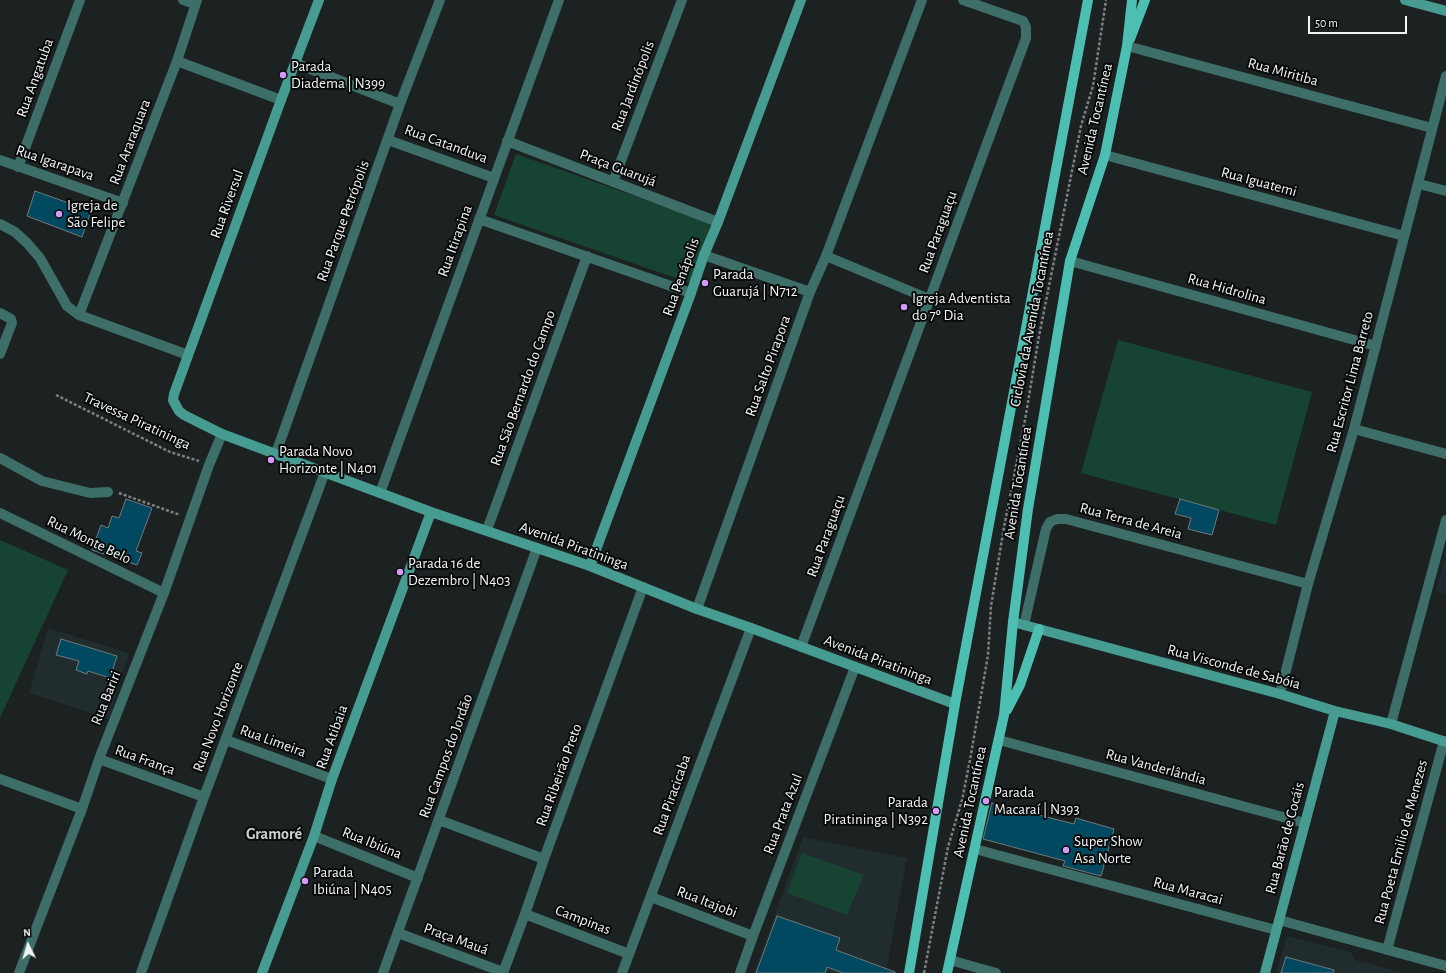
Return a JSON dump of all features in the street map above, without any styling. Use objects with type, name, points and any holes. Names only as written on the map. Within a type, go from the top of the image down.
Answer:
[{"type":"main road","name":"Avenida Tocantínea","points":[[909,973],[954,704],[1088,0]]},
{"type":"main road","name":"Avenida Tocantínea","points":[[947,973],[1004,715],[1013,622],[1028,509],[1070,261],[1105,155],[1127,46],[1132,0]]},
{"type":"main road","points":[[1127,46],[1145,0]]},
{"type":"main road","points":[[1004,715],[1020,685],[1038,629]]},
{"type":"street","name":"Rua Angatuba","points":[[18,167],[80,0]]},
{"type":"street","points":[[183,0],[196,2]]},
{"type":"street","name":"Rua Riversul","points":[[184,416],[179,411],[173,400],[281,100],[319,0]]},
{"type":"street","name":"Rua Parque Petrópolis","points":[[276,454],[400,104],[440,0]]},
{"type":"street","name":"Rua Itirapina","points":[[380,493],[559,0]]},
{"type":"street","name":"Rua Jardinópolis","points":[[613,182],[682,0]]},
{"type":"street","name":"Rua Penápolis","points":[[590,566],[704,255],[718,222],[801,0]]},
{"type":"street","name":"Rua Salto Pirapora","points":[[697,609],[810,292],[826,256],[922,0]]},
{"type":"street","name":"Rua Paraguaçu","points":[[802,647],[1026,38],[1027,32],[1025,24],[1022,21],[964,0]]},
{"type":"street","points":[[1407,0],[1446,11]]},
{"type":"street","name":"Rua Araraquara","points":[[79,316],[177,62],[196,2]]},
{"type":"street","name":"Rua Miritiba","points":[[1127,46],[1432,128]]},
{"type":"street","points":[[177,62],[281,100]]},
{"type":"street","points":[[295,63],[400,104]]},
{"type":"street","name":"Rua Escritor Lima Barreto","points":[[1280,694],[1308,584],[1354,429],[1446,76]]},
{"type":"street","name":"Rua Catanduva","points":[[388,140],[494,178]]},
{"type":"street","name":"Praça Guarujá","points":[[507,141],[718,222]]},
{"type":"street","name":"Rua Iguatemi","points":[[1105,155],[1404,236]]},
{"type":"street","name":"Rua Igarapava","points":[[0,160],[123,203]]},
{"type":"street","points":[[1419,184],[1446,192]]},
{"type":"street","points":[[479,219],[691,293]]},
{"type":"street","points":[[0,224],[15,232],[40,258],[67,306],[79,316],[188,355]]},
{"type":"street","points":[[704,255],[810,292]]},
{"type":"street","name":"Rua São Bernardo do Campo","points":[[487,530],[587,256]]},
{"type":"street","points":[[826,256],[929,299]]},
{"type":"street","name":"Rua Hidrolina","points":[[1070,261],[1376,346]]},
{"type":"street","points":[[0,313],[11,319],[12,322],[0,354]]},
{"type":"street","name":"Avenida Piratininga","points":[[184,416],[222,434],[431,512],[590,566],[697,609],[954,704]]},
{"type":"street","points":[[1354,429],[1446,454]]},
{"type":"street","name":"Rua Bariri","points":[[19,973],[82,809],[99,759],[164,593],[209,465],[222,434]]},
{"type":"street","points":[[0,458],[42,481],[90,493],[108,492]]},
{"type":"street","name":"Rua Novo Horizonte","points":[[141,973],[204,797],[325,472]]},
{"type":"street","name":"Rua Atibaia","points":[[262,973],[314,836],[332,779],[431,512]]},
{"type":"street","name":"Rua Monte Belo","points":[[0,513],[164,593]]},
{"type":"street","name":"Rua Terra de Areia","points":[[1024,625],[1046,529],[1050,522],[1057,519],[1066,519],[1308,584]]},
{"type":"street","points":[[1391,724],[1446,520]]},
{"type":"street","name":"Rua Campos do Jordão","points":[[383,973],[537,548]]},
{"type":"street","name":"Rua Ribeirão Preto","points":[[503,973],[526,914],[544,859],[643,587]]},
{"type":"street","name":"Rua Visconde de Sabóia","points":[[1013,622],[1280,694],[1335,711],[1391,724],[1445,742]]},
{"type":"street","name":"Rua Piracicaba","points":[[622,973],[750,628]]},
{"type":"street","name":"Rua Prata Azul","points":[[740,973],[855,667]]},
{"type":"street","name":"Rua Barão de Cocáis","points":[[1265,973],[1335,711]]},
{"type":"street","name":"Rua Limeira","points":[[226,740],[332,779]]},
{"type":"street","name":"Rua Vanderlândia","points":[[999,740],[1305,823]]},
{"type":"street","name":"Rua Poeta Emilio de Menezes","points":[[1387,950],[1445,742]]},
{"type":"street","name":"Rua França","points":[[99,759],[204,797]]},
{"type":"street","points":[[0,779],[82,809]]},
{"type":"street","points":[[439,820],[544,859]]},
{"type":"street","name":"Rua Ibiúna","points":[[314,836],[418,878]]},
{"type":"street","name":"Rua Maracai","points":[[975,849],[1278,925],[1387,950],[1446,966]]},
{"type":"street","name":"Rua Itajobi","points":[[651,897],[753,936]]},
{"type":"street","name":"Campinas","points":[[526,914],[629,954]]},
{"type":"street","name":"Praça Mauá","points":[[398,933],[503,973]]},
{"type":"street","points":[[950,960],[996,973]]},
{"type":"path","name":"Ciclovia da Avenida Tocantínea","points":[[924,973],[948,847],[962,800],[970,760],[988,655],[990,606],[1025,420],[1039,336],[1081,126],[1093,86],[1106,0]]},
{"type":"path","name":"Travessa Piratininga","points":[[56,395],[170,452],[209,465]]},
{"type":"path","points":[[108,492],[117,492],[190,519]]},
{"type":"shaded area","points":[[1446,554],[1446,595],[1436,592]]},
{"type":"shaded area","points":[[48,628],[129,653],[109,719],[29,693]]},
{"type":"shaded area","points":[[803,837],[907,858],[886,973],[754,973]]},
{"type":"shaded area","points":[[1287,936],[1351,952],[1355,960],[1405,973],[1276,973]]},
{"type":"green space","points":[[516,154],[711,223],[690,283],[494,215]]},
{"type":"green space","points":[[1118,340],[1312,392],[1276,525],[1081,473]]},
{"type":"green space","points":[[0,540],[68,570],[0,718]]},
{"type":"green space","points":[[802,853],[864,875],[847,915],[787,893]]},
{"type":"building","name":"Igreja de São Felipe","points":[[35,191],[91,211],[82,237],[27,216]]},
{"type":"building","points":[[126,499],[152,508],[136,551],[142,553],[137,565],[92,550],[101,525],[108,528],[112,516],[119,518]]},
{"type":"building","points":[[1180,499],[1219,510],[1212,535],[1188,529],[1191,518],[1175,514]]},
{"type":"building","points":[[61,639],[117,656],[110,678],[88,671],[87,674],[76,670],[79,661],[56,655]]},
{"type":"building","name":"Super Show Asa Norte","points":[[992,803],[1074,824],[1076,818],[1114,829],[1101,876],[1063,866],[1065,861],[983,839]]},
{"type":"building","points":[[777,916],[840,938],[836,950],[895,973],[843,973],[827,967],[825,973],[756,973]]},
{"type":"building","points":[[1286,957],[1334,970],[1333,973],[1281,973]]},
{"type":"place","name":"Parada Diadema | N399","points":[[283,75]]},
{"type":"place","name":"Igreja de São Felipe","points":[[59,214]]},
{"type":"place","name":"Parada Guarujá | N712","points":[[705,283]]},
{"type":"place","name":"Igreja Adventista do 7º Dia","points":[[904,307]]},
{"type":"place","name":"Parada Novo Horizonte | N401","points":[[271,460]]},
{"type":"place","name":"Parada 16 de Dezembro | N403","points":[[400,572]]},
{"type":"place","name":"Parada Macaraí | N393","points":[[986,801]]},
{"type":"place","name":"Parada Piratininga | N392","points":[[936,811]]},
{"type":"place","name":"Super Show Asa Norte","points":[[1066,850]]},
{"type":"place","name":"Parada Ibiúna | N405","points":[[305,881]]},
{"type":"district","name":"Gramoré","points":[[274,834]]}]
